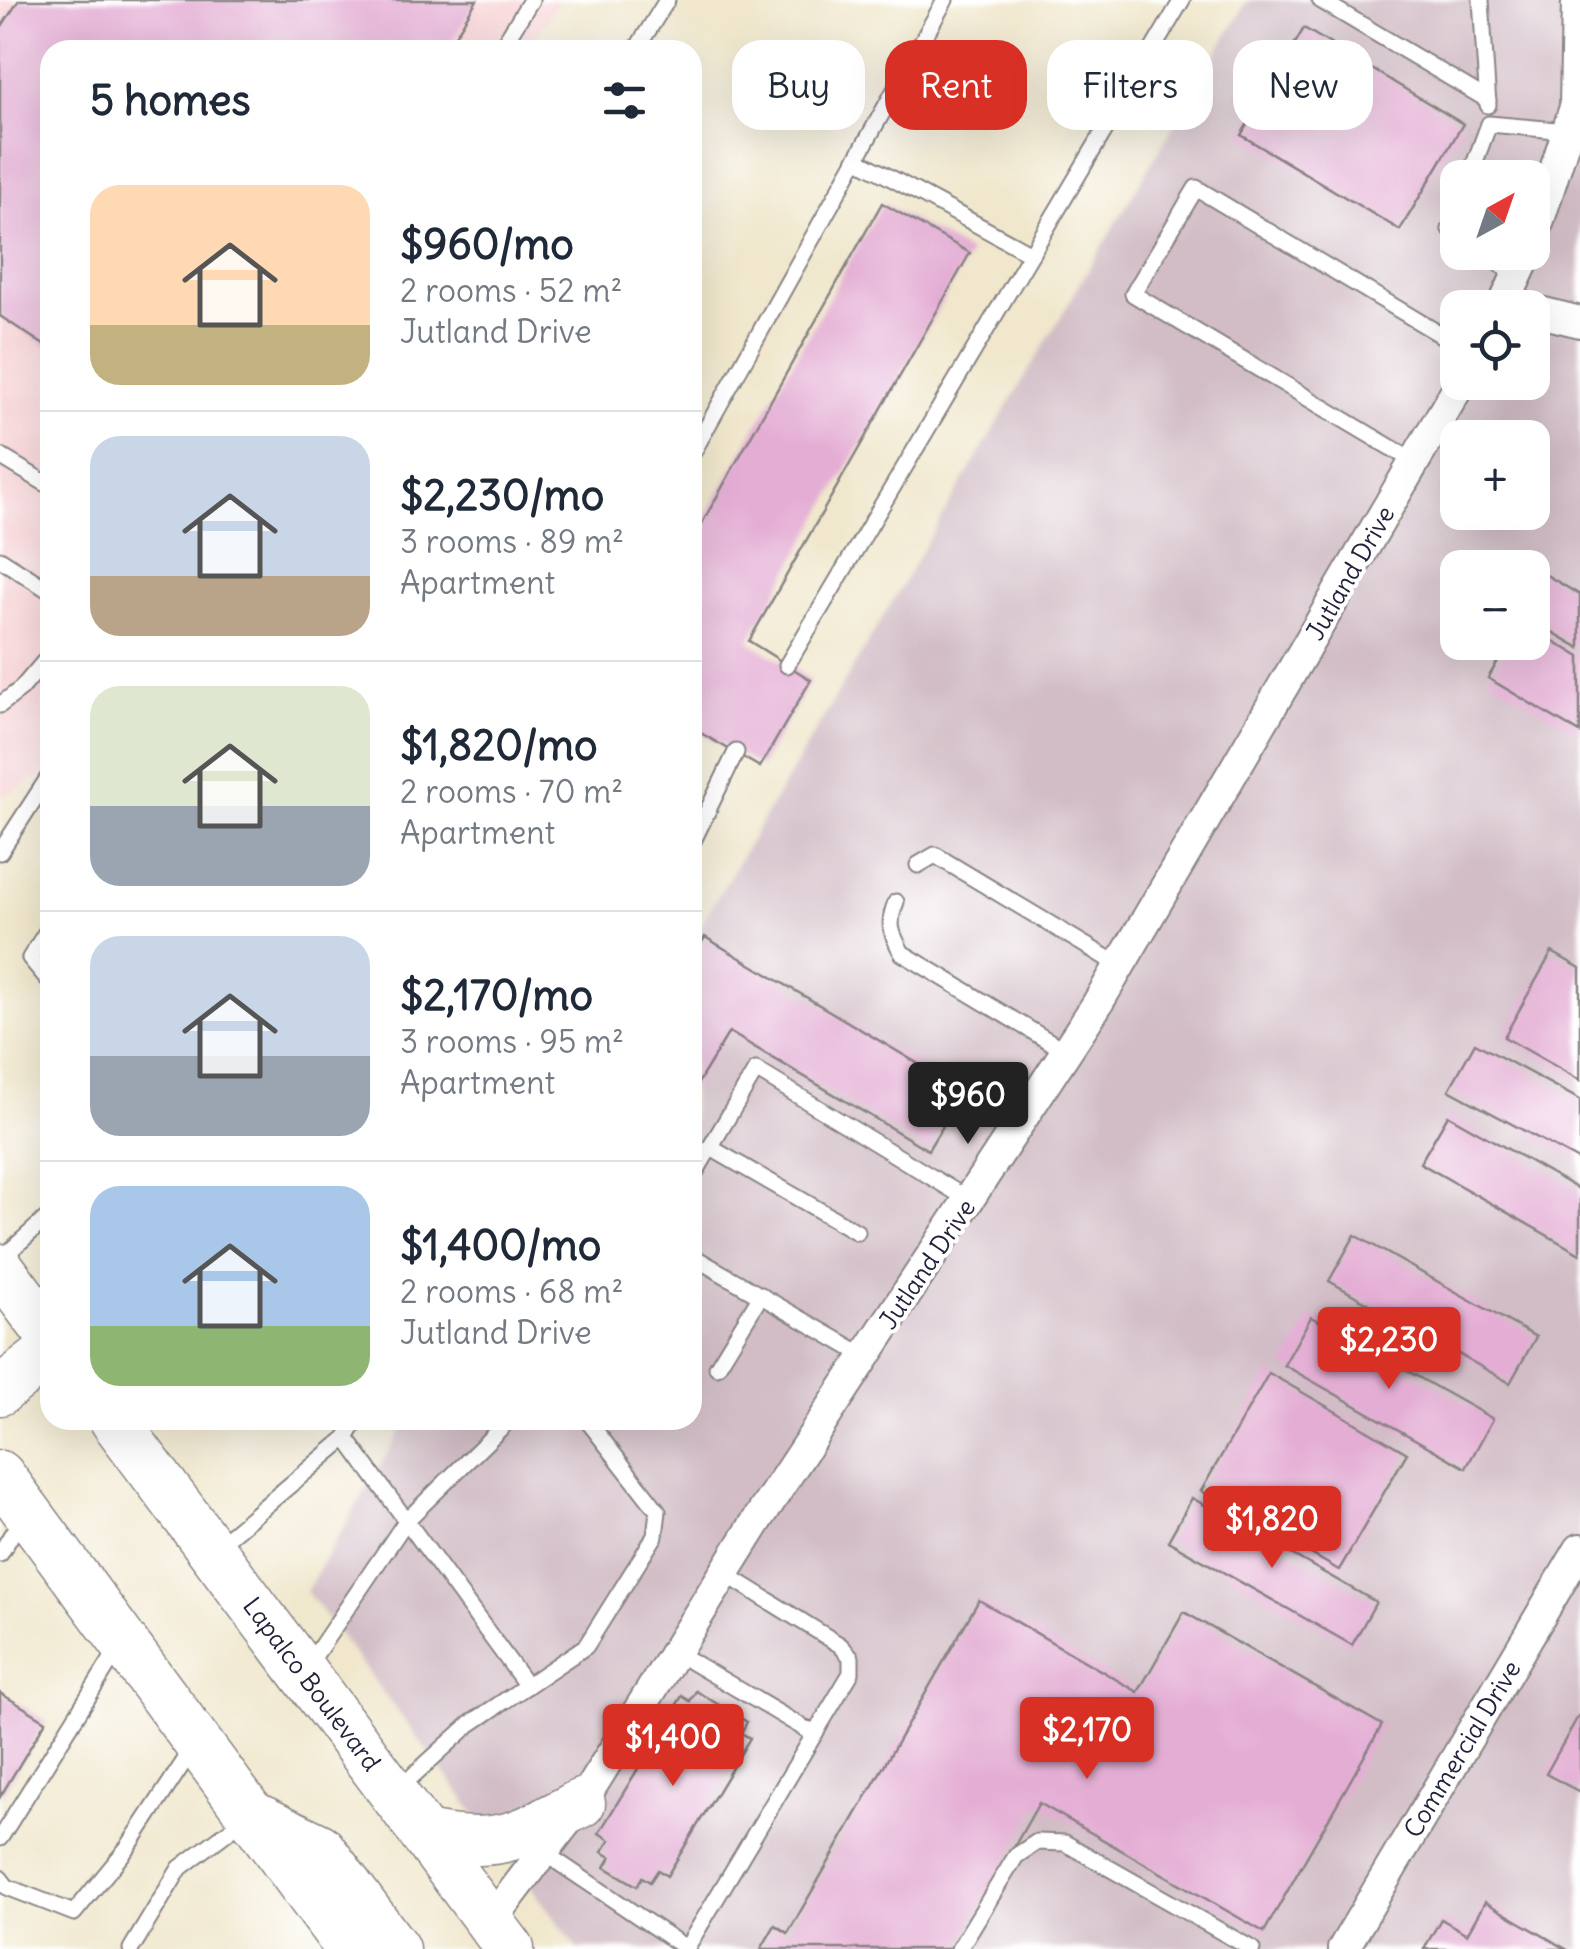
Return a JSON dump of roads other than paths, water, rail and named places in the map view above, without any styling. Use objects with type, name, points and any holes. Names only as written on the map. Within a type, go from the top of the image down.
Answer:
[{"type":"main road","points":[[5,1277],[40,1322]]},
{"type":"main road","points":[[0,1391],[40,1360]]},
{"type":"main road","name":"Lapalco Boulevard","points":[[121,1430],[394,1792],[491,1940]]},
{"type":"main road","points":[[13,1493],[350,1949]]},
{"type":"main road","points":[[425,1836],[470,1843],[508,1840],[581,1803]]},
{"type":"main road","points":[[250,1814],[320,1848],[395,1949]]},
{"type":"street","points":[[1550,185],[1574,107],[1577,0]]},
{"type":"street","points":[[1550,308],[1580,322]]},
{"type":"street","name":"Jutland Drive","points":[[491,1940],[543,1852],[581,1803],[724,1573],[1067,1052],[1450,400]]},
{"type":"street","name":"Commercial Drive","points":[[1343,1949],[1580,1549]]},
{"type":"lane","points":[[506,40],[531,0]]},
{"type":"lane","points":[[642,40],[666,0]]},
{"type":"lane","points":[[702,436],[945,0]]},
{"type":"lane","points":[[787,665],[1182,0]]},
{"type":"lane","points":[[1320,0],[1488,100]]},
{"type":"lane","points":[[1476,160],[1489,124],[1482,0]]},
{"type":"lane","points":[[1489,124],[1567,131]]},
{"type":"lane","points":[[856,159],[1031,254]]},
{"type":"lane","points":[[1414,462],[1133,294],[1196,188],[1440,334]]},
{"type":"lane","points":[[1498,270],[1515,290]]},
{"type":"lane","points":[[0,456],[40,480]]},
{"type":"lane","points":[[0,559],[40,585]]},
{"type":"lane","points":[[0,705],[21,690],[40,667]]},
{"type":"lane","points":[[702,823],[736,752]]},
{"type":"lane","points":[[0,852],[40,790]]},
{"type":"lane","points":[[918,865],[935,855],[1120,966]]},
{"type":"lane","points":[[896,902],[889,920],[902,953],[1067,1052]]},
{"type":"lane","points":[[40,942],[30,958],[40,970]]},
{"type":"lane","points":[[702,1162],[756,1070],[969,1200]]},
{"type":"lane","points":[[711,1148],[857,1232]]},
{"type":"lane","points":[[5,1277],[40,1229]]},
{"type":"lane","points":[[702,1262],[866,1356]]},
{"type":"lane","points":[[717,1367],[761,1295]]},
{"type":"lane","points":[[212,1551],[351,1430]]},
{"type":"lane","points":[[304,1672],[406,1521],[500,1430]]},
{"type":"lane","points":[[394,1792],[470,1724],[586,1646],[655,1536],[658,1511],[596,1430]]},
{"type":"lane","points":[[346,1438],[526,1686]]},
{"type":"lane","points":[[0,1554],[13,1493]]},
{"type":"lane","points":[[543,1852],[687,1949],[851,1673],[850,1657],[840,1645],[724,1573]]},
{"type":"lane","points":[[0,1838],[122,1642]]},
{"type":"lane","points":[[675,1652],[814,1734]]},
{"type":"lane","points":[[0,1878],[8,1887],[74,1913],[128,1847],[197,1742]]},
{"type":"lane","points":[[139,1945],[180,1868],[250,1814]]},
{"type":"lane","points":[[959,1949],[1016,1856],[1037,1842],[1065,1843],[1252,1949]]}]
